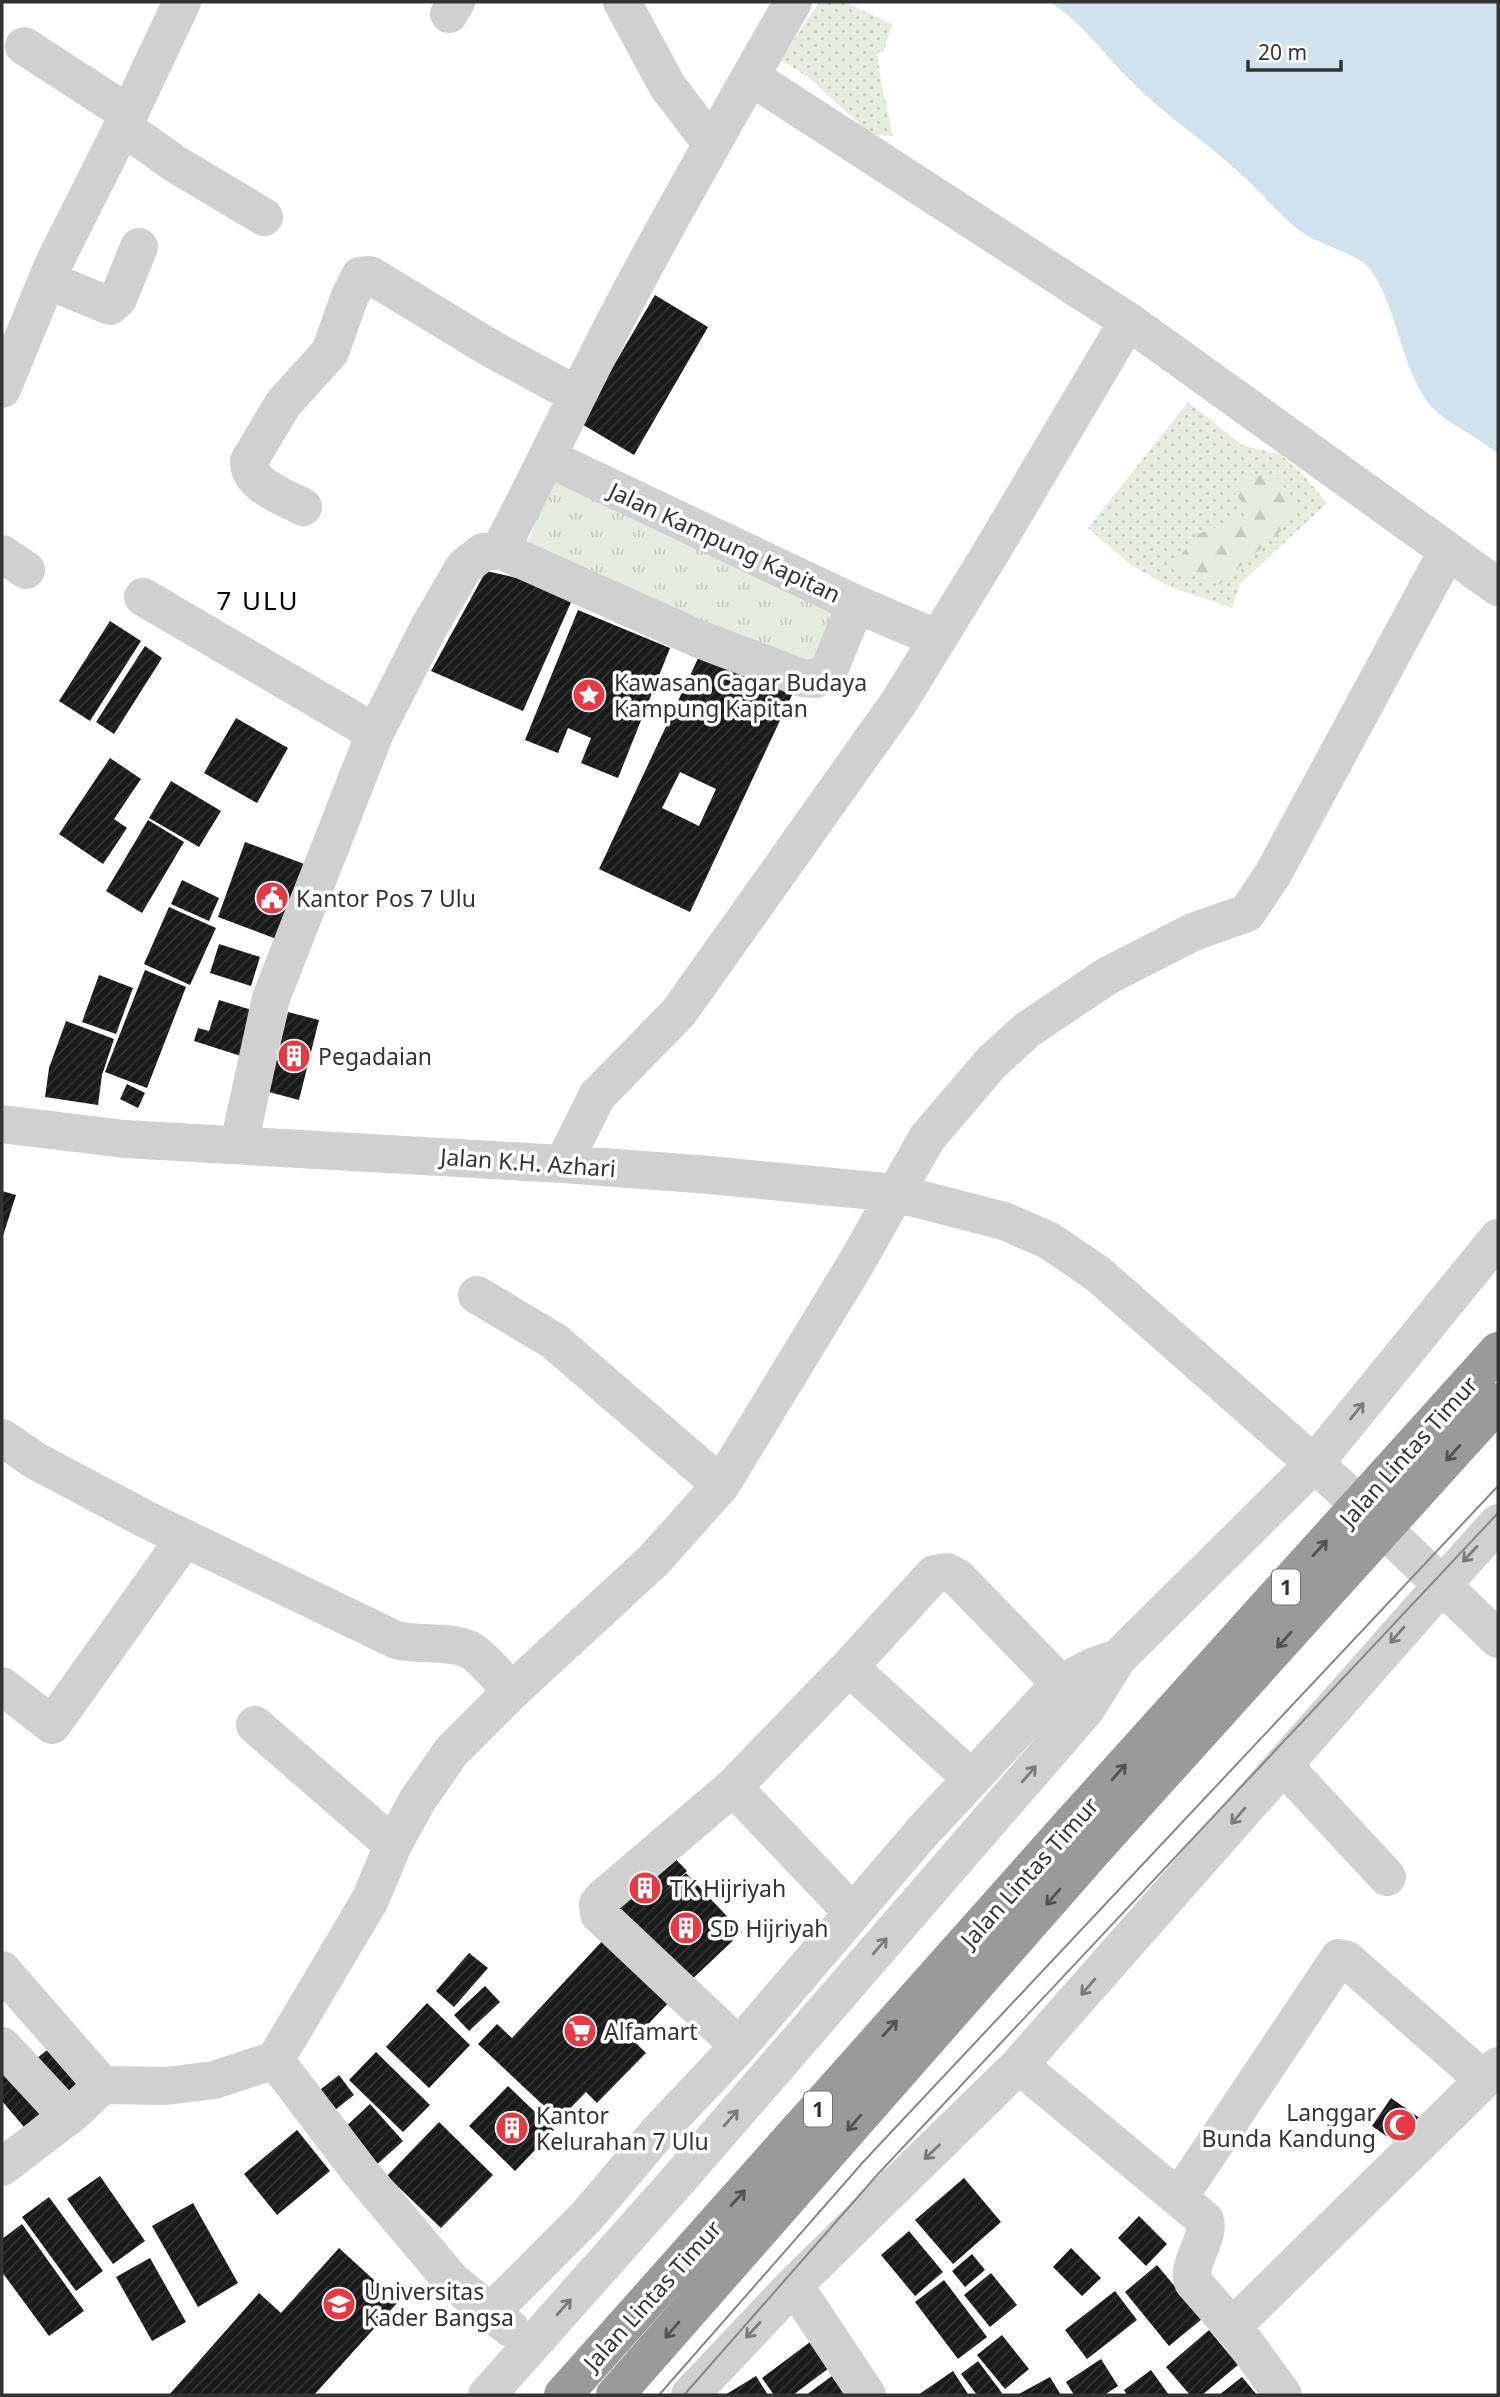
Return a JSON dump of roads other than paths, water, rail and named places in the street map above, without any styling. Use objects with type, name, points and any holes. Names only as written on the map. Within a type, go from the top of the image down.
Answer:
[{"type":"highway","name":"Jalan Lintas Timur","points":[[615,2395],[1086,1834],[1498,1351]]},
{"type":"highway","name":"Jalan Lintas Timur","points":[[563,2395],[1086,1834],[1498,1402]]},
{"type":"street","points":[[2,389],[65,239],[182,2]]},
{"type":"street","points":[[622,2],[668,87],[711,143]]},
{"type":"street","points":[[239,1144],[271,998],[375,733],[429,627],[464,568],[483,552],[500,550],[575,400],[711,143],[793,2]]},
{"type":"street","points":[[24,46],[126,120],[177,165],[264,217]]},
{"type":"street","points":[[754,79],[1128,321],[1498,587]]},
{"type":"street","points":[[47,280],[102,305],[110,306],[118,299],[139,247]]},
{"type":"street","points":[[303,508],[259,482],[250,471],[249,461],[283,404],[330,352],[355,283],[364,274],[370,275],[575,400]]},
{"type":"street","points":[[563,1164],[597,1096],[679,1013],[877,734],[938,639],[1128,321]]},
{"type":"street","name":"Jalan Kampung Kapitan","points":[[500,550],[699,639],[802,678],[816,679],[829,670],[856,604],[548,458]]},
{"type":"street","points":[[289,2077],[393,1845],[417,1801],[451,1752],[512,1691],[653,1561],[721,1485],[849,1276],[930,1133],[991,1063],[1027,1030],[1107,976],[1193,932],[1236,919],[1252,909],[1447,552]]},
{"type":"street","points":[[143,597],[375,733]]},
{"type":"street","points":[[856,604],[938,639]]},
{"type":"street","name":"Jalan K.H. Azhari","points":[[2,1124],[125,1139],[563,1164],[895,1193],[1004,1222],[1048,1240],[1098,1274],[1314,1464],[1498,1639]]},
{"type":"street","points":[[491,2312],[587,2216],[658,2132],[739,2046],[971,1778],[1118,1658],[1314,1464],[1498,1238]]},
{"type":"street","points":[[477,1295],[554,1341],[721,1485]]},
{"type":"street","points":[[2,1438],[36,1461],[185,1538],[396,1640],[455,1645],[467,1649],[512,1691]]},
{"type":"street","points":[[690,2395],[794,2286],[1019,2065],[1498,1523]]},
{"type":"street","points":[[7,1699],[52,1725],[185,1538]]},
{"type":"street","points":[[739,2046],[599,1914],[598,1909],[603,1898],[733,1787],[934,1574],[947,1572],[958,1578],[1073,1697]]},
{"type":"street","points":[[849,1667],[971,1778]]},
{"type":"street","points":[[487,2395],[679,2179],[1073,1697]]},
{"type":"street","points":[[255,1725],[393,1845]]},
{"type":"street","points":[[1283,1765],[1387,1877]]},
{"type":"street","points":[[733,1787],[853,1913]]},
{"type":"street","points":[[1179,2197],[1339,1958],[1348,1960],[1491,2073],[1232,2327]]},
{"type":"street","points":[[2,1970],[102,2085]]},
{"type":"street","points":[[2,2046],[68,2117]]},
{"type":"street","points":[[1019,2065],[1205,2220],[1206,2225],[1192,2271],[1193,2282],[1232,2327],[1283,2395]]},
{"type":"street","points":[[289,2077],[360,2173],[452,2281],[530,2344]]},
{"type":"street","points":[[2,2167],[68,2117],[102,2085],[166,2086],[214,2080],[289,2077]]},
{"type":"street","points":[[794,2286],[867,2395]]},
{"type":"water","points":[[1050,2],[1498,2],[1498,454],[1444,418],[1430,405],[1412,373],[1387,302],[1370,269],[1357,259],[1307,236],[1292,225],[1230,164],[1146,95],[1083,30]]},
{"type":"tram line","points":[[659,2395],[864,2161],[1498,1486]]},
{"type":"tram line","points":[[684,2395],[878,2174],[1498,1513]]},
{"type":"place","name":"Kawasan Cagar Budaya Kampung Kapitan","points":[[589,695]]},
{"type":"place","name":"Kantor Pos 7 Ulu","points":[[272,898]]},
{"type":"place","name":"Pegadaian","points":[[294,1056]]},
{"type":"place","name":"TK Hijriyah","points":[[645,1888]]},
{"type":"place","name":"SD Hijriyah","points":[[686,1928]]},
{"type":"place","name":"Alfamart","points":[[580,2031]]},
{"type":"place","name":"Langgar Bunda Kandung","points":[[1400,2125]]},
{"type":"place","name":"Kantor Kelurahan 7 Ulu","points":[[512,2128]]},
{"type":"place","name":"Universitas Kader Bangsa","points":[[339,2304]]},
{"type":"district","name":"7 ULU","points":[[258,600]]}]
